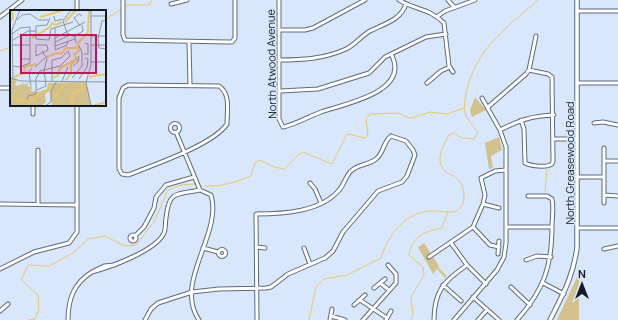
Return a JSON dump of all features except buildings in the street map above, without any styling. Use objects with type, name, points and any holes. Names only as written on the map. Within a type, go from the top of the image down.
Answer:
[{"type":"street","points":[[0,17],[21,0]]},
{"type":"street","points":[[123,0],[124,41],[189,42],[234,41],[234,0]]},
{"type":"street","points":[[171,4],[186,0]]},
{"type":"street","name":"North Atwood Avenue","points":[[279,0],[279,119],[283,127]]},
{"type":"street","points":[[279,30],[305,30],[314,28],[365,0]]},
{"type":"street","points":[[399,0],[406,4],[429,11],[438,16],[444,23],[450,67],[453,72]]},
{"type":"street","points":[[448,0],[454,7]]},
{"type":"street","points":[[438,16],[454,7],[475,0]]},
{"type":"street","name":"North Greasewood Road","points":[[550,320],[564,294],[574,268],[578,228],[577,0]]},
{"type":"street","points":[[279,60],[309,60],[346,49],[366,33],[398,17],[404,11],[406,4]]},
{"type":"street","points":[[577,11],[618,11]]},
{"type":"street","points":[[280,91],[318,89],[338,84],[369,73],[382,59],[426,37],[446,34]]},
{"type":"street","points":[[488,107],[529,70],[536,36]]},
{"type":"street","points":[[189,42],[190,85]]},
{"type":"street","points":[[282,131],[283,127],[321,112],[359,101],[381,90],[389,82],[395,71],[394,63],[390,54]]},
{"type":"street","points":[[427,83],[441,71],[450,67]]},
{"type":"street","points":[[521,120],[524,129],[525,163],[529,165],[552,165],[554,115],[551,76],[529,70]]},
{"type":"street","points":[[578,83],[618,83]]},
{"type":"street","points":[[128,85],[219,86],[224,89],[227,96],[227,124],[212,138],[186,151],[128,176],[122,174],[119,169],[119,98],[121,91],[128,85]]},
{"type":"street","points":[[454,320],[486,284],[497,270],[504,257],[506,227],[506,147],[500,130],[482,98]]},
{"type":"street","points":[[33,106],[33,114]]},
{"type":"street","points":[[0,269],[31,253],[69,243],[77,232],[77,106]]},
{"type":"street","points":[[500,130],[521,120],[536,116],[554,115]]},
{"type":"street","points":[[594,123],[603,122],[618,125]]},
{"type":"street","points":[[176,132],[186,151],[194,177],[200,190]]},
{"type":"street","points":[[144,320],[151,309],[158,303],[192,292],[219,289],[257,289],[271,287],[284,276],[325,258],[332,251],[343,233],[378,191],[402,182],[412,166],[414,155],[410,144],[390,135],[382,152],[376,159],[358,166],[350,172],[340,190],[332,197],[296,212],[256,214],[257,247],[257,289],[257,320]]},
{"type":"street","points":[[554,139],[577,139]]},
{"type":"street","points":[[604,148],[604,203]]},
{"type":"street","points":[[38,150],[38,204]]},
{"type":"street","points":[[604,161],[618,161]]},
{"type":"street","points":[[429,257],[473,227],[483,204],[485,195],[480,177],[495,171],[506,170]]},
{"type":"street","points":[[135,236],[144,227],[154,208],[156,197],[163,188],[174,181],[194,177]]},
{"type":"street","points":[[577,177],[604,177]]},
{"type":"street","points":[[310,183],[315,189],[321,202]]},
{"type":"street","points":[[68,320],[70,301],[77,285],[84,278],[104,266],[115,266],[131,259],[157,242],[164,234],[167,204],[173,195],[200,190],[211,195],[213,202],[208,232],[192,280],[194,310],[199,320]]},
{"type":"street","points":[[604,194],[618,196]]},
{"type":"street","points":[[517,320],[530,305],[543,283],[551,258],[551,197],[528,196]]},
{"type":"street","points":[[0,204],[77,205]]},
{"type":"street","points":[[483,204],[499,208]]},
{"type":"street","points":[[473,227],[490,245],[499,247]]},
{"type":"street","points":[[506,227],[552,227]]},
{"type":"street","points":[[578,228],[618,228]]},
{"type":"street","points":[[338,230],[343,233]]},
{"type":"street","points":[[498,254],[499,242]]},
{"type":"street","points":[[451,243],[467,265],[486,284]]},
{"type":"street","points":[[604,249],[618,246]]},
{"type":"street","points":[[257,247],[265,248]]},
{"type":"street","points":[[203,248],[218,252]]},
{"type":"street","points":[[304,248],[310,264]]},
{"type":"street","points":[[526,260],[537,256],[551,258]]},
{"type":"street","points":[[363,320],[396,283],[396,277],[388,265]]},
{"type":"street","points":[[434,320],[434,308],[438,293],[443,285],[467,265]]},
{"type":"street","points":[[374,288],[384,279]]},
{"type":"street","points":[[380,283],[389,290]]},
{"type":"street","points":[[543,283],[564,294]]},
{"type":"street","points":[[443,285],[461,301]]},
{"type":"street","points":[[511,287],[530,305]]},
{"type":"street","points":[[354,305],[365,295]]},
{"type":"street","points":[[473,297],[499,320]]},
{"type":"street","points":[[360,300],[387,319],[391,311]]},
{"type":"street","points":[[0,311],[8,304]]},
{"type":"street","points":[[330,320],[332,308]]},
{"type":"street","points":[[478,320],[487,310]]},
{"type":"street","points":[[331,316],[345,320]]},
{"type":"shaded area","points":[[475,97],[486,110],[472,117],[470,110]]},
{"type":"shaded area","points":[[499,137],[502,150],[491,156],[493,168],[489,169],[485,143]]},
{"type":"shaded area","points":[[424,243],[439,266],[438,267],[447,276],[445,278],[437,269],[433,274],[418,247]]},
{"type":"shaded area","points":[[579,273],[579,320],[557,320]]},
{"type":"waterway","points":[[124,7],[127,5],[149,5],[152,0]]},
{"type":"waterway","points":[[309,320],[316,287],[324,279],[347,275],[381,258],[388,240],[407,219],[424,212],[452,212],[461,207],[464,199],[463,188],[460,182],[442,167],[440,155],[449,135],[454,133],[462,138],[474,139],[478,133],[467,118],[464,110],[466,91],[473,71],[496,38],[538,0]]},
{"type":"waterway","points":[[106,19],[121,9]]},
{"type":"waterway","points":[[0,51],[10,47]]},
{"type":"waterway","points":[[205,186],[228,184],[251,176],[255,163],[260,160],[274,167],[284,169],[303,152],[332,164],[348,134],[365,138],[368,135],[366,119],[370,114],[398,113],[409,118],[430,112],[447,114],[464,108]]},
{"type":"waterway","points":[[545,191],[547,170]]},
{"type":"waterway","points":[[28,320],[35,319],[39,309],[38,295],[21,280],[28,265],[49,266],[73,253],[88,239],[105,236],[125,246],[136,245],[154,222],[168,190],[181,185],[196,184]]},
{"type":"waterway","points":[[411,320],[413,314],[411,297],[424,275],[423,267],[409,255],[411,248],[413,243],[420,236],[430,231],[442,228],[448,212]]},
{"type":"waterway","points":[[438,269],[445,276]]}]
